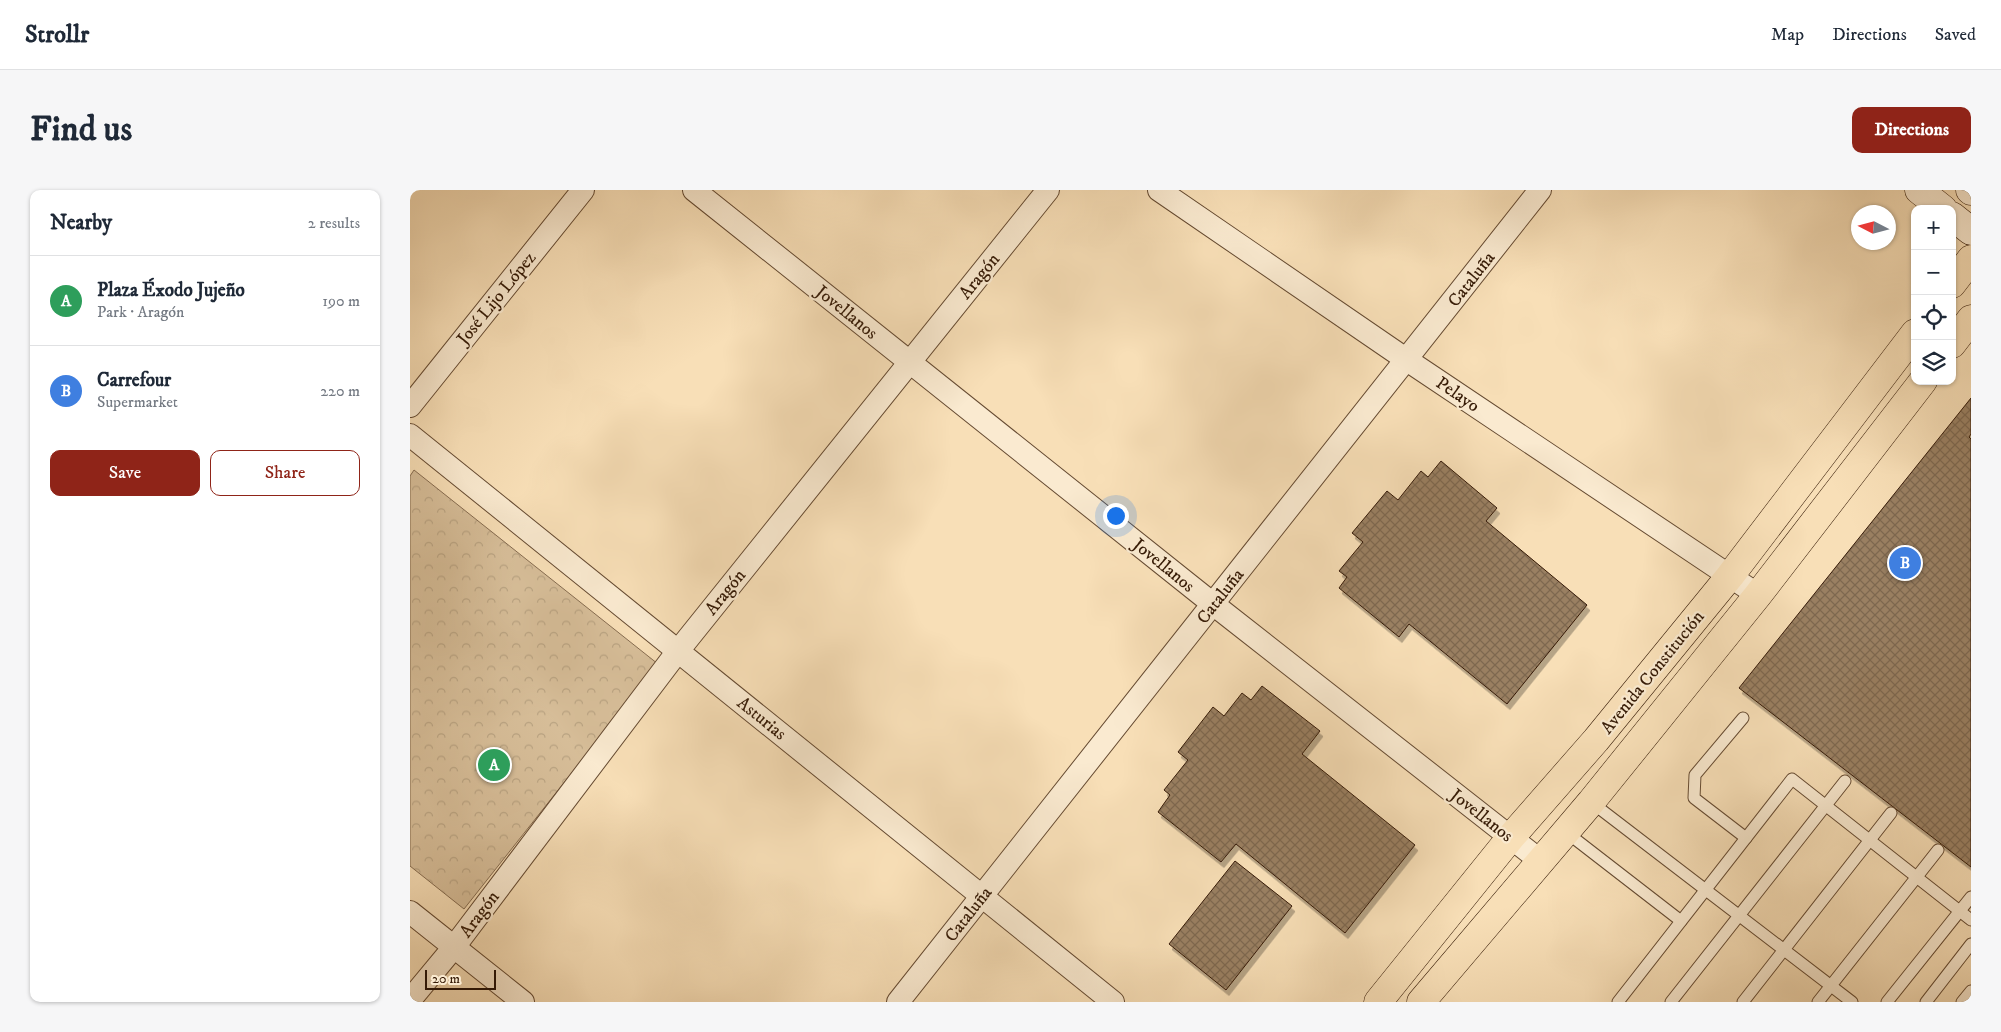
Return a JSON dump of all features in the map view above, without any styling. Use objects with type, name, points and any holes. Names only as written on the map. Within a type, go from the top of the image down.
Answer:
[{"type":"main road","points":[[1919,190],[1938,205]]},
{"type":"main road","points":[[1956,219],[1971,231]]},
{"type":"main road","points":[[1956,279],[1971,259]]},
{"type":"main road","points":[[1955,340],[1971,319]]},
{"type":"main road","name":"Avenida Constitución","points":[[1378,1002],[1510,837],[1596,740],[1730,576],[1911,338]]},
{"type":"main road","name":"Avenida Constitución","points":[[1421,1002],[1542,862],[1591,802],[1758,595],[1920,385]]},
{"type":"street","name":"José Lijo López","points":[[410,406],[582,190]]},
{"type":"street","name":"Jovellanos","points":[[694,190],[1213,604],[1542,862]]},
{"type":"street","name":"Aragón","points":[[410,1000],[454,947],[678,651],[1048,190]]},
{"type":"street","name":"Pelayo","points":[[1159,190],[1407,360],[1758,595]]},
{"type":"street","name":"Cataluña","points":[[898,1002],[1540,190]]},
{"type":"street","name":"Asturias","points":[[410,436],[1113,1002]]},
{"type":"street","points":[[410,912],[523,1002]]},
{"type":"lane","points":[[1743,718],[1695,775],[1694,798],[1746,838]]},
{"type":"lane","points":[[1618,1002],[1792,779],[1971,920]]},
{"type":"lane","points":[[1671,1002],[1845,781]]},
{"type":"lane","points":[[1591,802],[1852,1002]]},
{"type":"lane","points":[[1743,1002],[1891,813]]},
{"type":"lane","points":[[1566,832],[1681,921]]},
{"type":"lane","points":[[1818,1002],[1938,850]]},
{"type":"lane","points":[[1888,1002],[1971,897]]},
{"type":"lane","points":[[1926,1002],[1971,944]]},
{"type":"lane","points":[[1962,1002],[1971,991]]},
{"type":"green space","points":[[414,470],[658,664],[464,909],[410,866],[410,476]]},
{"type":"building","points":[[1971,398],[1971,434],[1969,437],[1971,439],[1971,867],[1739,688]]},
{"type":"building","points":[[1441,461],[1497,508],[1486,521],[1587,605],[1507,704],[1409,624],[1399,637],[1339,588],[1347,577],[1339,571],[1363,542],[1352,533],[1387,491],[1398,500],[1421,471],[1428,477]]},
{"type":"building","points":[[1262,686],[1320,731],[1302,754],[1415,845],[1345,933],[1236,844],[1221,862],[1158,812],[1170,795],[1164,790],[1188,760],[1178,752],[1213,707],[1224,716],[1242,693],[1251,700]]},
{"type":"building","points":[[1235,861],[1292,906],[1226,990],[1169,944]]},
{"type":"place","name":"Carrefour","points":[[1905,563]]},
{"type":"place","name":"Plaza Éxodo Jujeño","points":[[494,765]]}]
